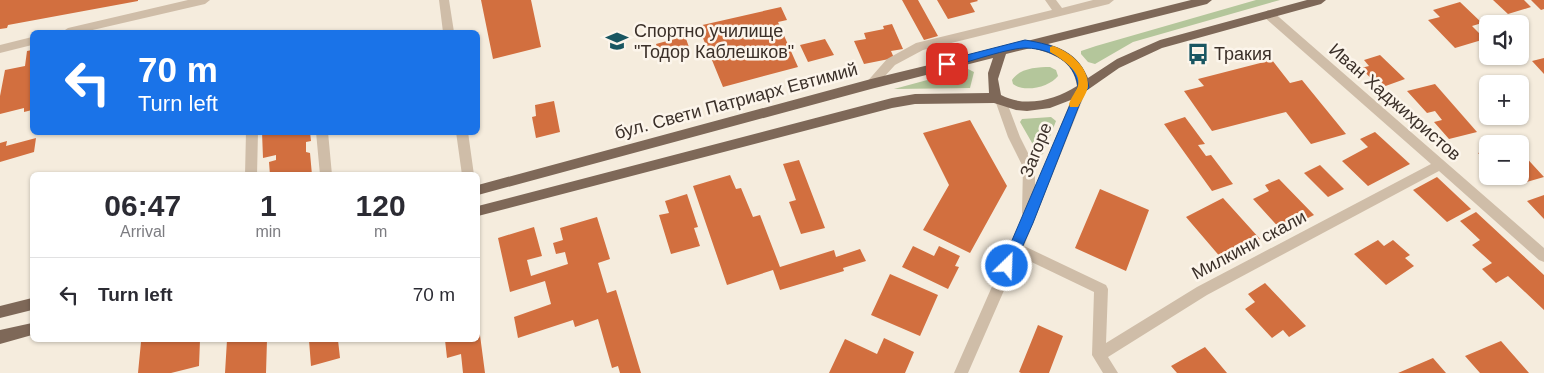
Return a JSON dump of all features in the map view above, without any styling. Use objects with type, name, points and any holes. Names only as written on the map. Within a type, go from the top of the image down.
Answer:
[{"type":"main road","points":[[999,100],[992,79],[997,61],[1004,49],[1205,0]]},
{"type":"main road","points":[[480,210],[892,103],[915,99],[999,100],[1017,106],[1047,103],[1081,89],[1113,66],[1140,52],[1321,0]]},
{"type":"main road","points":[[1025,44],[1054,50],[1071,59],[1080,71],[1081,89]]},
{"type":"main road","name":"бул. Свети Патриарх Евтимий","points":[[480,189],[1004,49]]},
{"type":"main road","points":[[0,312],[30,304]]},
{"type":"main road","points":[[1,340],[30,330]]},
{"type":"street","points":[[77,30],[205,0]]},
{"type":"street","points":[[444,0],[448,30]]},
{"type":"street","points":[[1050,0],[1058,12]]},
{"type":"street","points":[[871,84],[891,62],[920,46],[1108,0]]},
{"type":"street","name":"Иван Хаджихристов","points":[[1268,14],[1544,256]]},
{"type":"street","points":[[0,49],[30,42]]},
{"type":"street","name":"Загоре","points":[[961,373],[1027,223],[1081,89]]},
{"type":"street","name":"Загоре","points":[[999,100],[1029,167],[1027,223]]},
{"type":"street","points":[[251,172],[252,135]]},
{"type":"street","points":[[322,135],[326,172]]},
{"type":"street","points":[[462,135],[468,172]]},
{"type":"street","name":"Милкини скали","points":[[1099,355],[1202,291],[1440,165]]},
{"type":"street","points":[[1015,248],[1101,289],[1099,355],[1111,373]]},
{"type":"green space","points":[[1256,0],[1280,0],[1133,42],[1095,64],[1088,62],[1081,54],[1081,51],[1096,46]]},
{"type":"green space","points":[[1050,67],[1056,70],[1058,76],[1043,86],[1024,88],[1013,84],[1012,80],[1019,73],[1034,68]]},
{"type":"green space","points":[[968,69],[974,72],[970,88],[894,89]]},
{"type":"green space","points":[[1051,117],[1056,121],[1043,154],[1039,155],[1020,122],[1022,119]]},
{"type":"building","points":[[0,0],[138,1],[8,25],[7,28],[0,29]]},
{"type":"building","points":[[481,0],[531,0],[541,47],[493,59]]},
{"type":"building","points":[[902,0],[918,0],[938,36],[924,40]]},
{"type":"building","points":[[937,0],[978,1],[970,3],[975,12],[948,19]]},
{"type":"building","points":[[1493,0],[1524,0],[1531,7],[1508,14]]},
{"type":"building","points":[[1531,0],[1544,0],[1544,9],[1541,10]]},
{"type":"building","points":[[1460,2],[1479,20],[1479,24],[1472,26],[1479,33],[1479,41],[1455,48],[1428,20],[1440,17],[1433,10]]},
{"type":"building","points":[[781,7],[787,20],[778,22],[798,67],[723,87],[698,26]]},
{"type":"building","points":[[892,24],[903,49],[891,51],[894,58],[864,64],[854,41],[866,39],[864,33],[884,29],[883,26]]},
{"type":"building","points":[[685,36],[690,50],[660,57],[656,44]]},
{"type":"building","points":[[825,39],[834,55],[808,62],[800,45]]},
{"type":"building","points":[[30,50],[30,110],[24,112],[24,108],[0,114],[0,96],[5,70],[25,66],[27,51]]},
{"type":"building","points":[[1380,55],[1405,79],[1380,88],[1361,68],[1369,66],[1364,60]]},
{"type":"building","points":[[1544,58],[1544,74],[1532,61]]},
{"type":"building","points":[[1272,60],[1290,83],[1302,80],[1346,134],[1311,144],[1286,112],[1212,131],[1184,91],[1204,86],[1198,79]]},
{"type":"building","points":[[1435,84],[1477,132],[1449,139],[1434,122],[1442,120],[1435,111],[1427,113],[1407,91]]},
{"type":"building","points":[[554,101],[560,132],[536,138],[532,117],[536,116],[535,105]]},
{"type":"building","points":[[1185,117],[1205,144],[1198,145],[1206,156],[1211,155],[1233,184],[1212,191],[1164,124]]},
{"type":"building","points":[[970,120],[1007,186],[970,253],[923,230],[949,185],[923,133]]},
{"type":"building","points":[[1375,132],[1410,164],[1368,186],[1342,161],[1368,147],[1360,139]]},
{"type":"building","points":[[262,135],[310,135],[311,141],[306,142],[306,152],[310,153],[312,172],[270,172],[269,162],[276,160],[276,155],[263,158]]},
{"type":"building","points":[[36,138],[34,152],[0,162],[0,143],[7,141],[6,146]]},
{"type":"building","points":[[799,160],[825,228],[801,234],[789,202],[796,200],[783,164]]},
{"type":"building","points":[[1529,161],[1544,177],[1529,181]]},
{"type":"building","points":[[1320,165],[1344,189],[1328,197],[1304,173]]},
{"type":"building","points":[[730,175],[736,189],[741,188],[753,217],[760,215],[780,267],[834,250],[836,257],[860,249],[866,261],[843,268],[844,271],[780,290],[773,270],[727,285],[693,186]]},
{"type":"building","points":[[1437,177],[1471,209],[1447,222],[1413,190]]},
{"type":"building","points":[[1279,179],[1314,215],[1282,231],[1253,199],[1269,191],[1265,185]]},
{"type":"building","points":[[1100,189],[1149,210],[1126,271],[1075,248]]},
{"type":"building","points":[[687,194],[698,227],[694,228],[700,246],[671,254],[659,215],[669,213],[665,201]]},
{"type":"building","points":[[1544,195],[1544,219],[1527,201]]},
{"type":"building","points":[[1223,198],[1260,239],[1222,259],[1186,217]]},
{"type":"building","points":[[1476,212],[1544,275],[1544,310],[1508,276],[1496,283],[1482,269],[1492,263],[1472,245],[1480,240],[1460,221]]},
{"type":"building","points":[[597,217],[610,259],[598,263],[607,293],[616,290],[641,373],[620,373],[618,366],[612,368],[598,319],[575,327],[573,320],[518,338],[514,317],[551,304],[545,281],[510,292],[498,238],[534,227],[542,256],[527,260],[531,276],[568,264],[565,252],[556,254],[553,243],[563,240],[560,228]]},
{"type":"building","points":[[1378,240],[1384,246],[1393,240],[1410,255],[1405,258],[1414,266],[1386,285],[1354,254]]},
{"type":"building","points":[[913,246],[934,256],[939,246],[960,256],[955,266],[959,267],[948,289],[902,267]]},
{"type":"building","points":[[890,274],[938,295],[920,336],[871,315]]},
{"type":"building","points":[[1265,283],[1306,326],[1289,337],[1283,330],[1272,338],[1245,309],[1255,302],[1248,294]]},
{"type":"building","points":[[1038,325],[1063,336],[1049,373],[1021,373],[1019,372]]},
{"type":"building","points":[[480,335],[485,373],[463,373],[461,354],[447,358],[445,342],[480,342]]},
{"type":"building","points":[[884,338],[914,352],[905,373],[829,373],[845,339],[877,354]]},
{"type":"building","points":[[1501,341],[1529,373],[1480,373],[1465,356]]},
{"type":"building","points":[[141,342],[200,342],[199,366],[171,373],[138,373]]},
{"type":"building","points":[[227,342],[267,342],[266,373],[225,373]]},
{"type":"building","points":[[309,342],[338,342],[340,358],[311,366]]},
{"type":"building","points":[[1205,347],[1227,373],[1177,373],[1171,366]]},
{"type":"building","points":[[1433,358],[1446,373],[1398,373]]},
{"type":"slow traffic","points":[[1053,50],[1071,59],[1080,71],[1083,88],[1074,104]]},
{"type":"place","name":"Спортно училище \"Тодор Каблешков\"","points":[[617,41]]},
{"type":"place","name":"Тракия","points":[[1198,54]]},
{"type":"route","points":[[947,64],[1025,44],[1046,47],[1063,54],[1071,59],[1080,71],[1083,88],[1080,91],[1027,223],[1007,266]]}]
